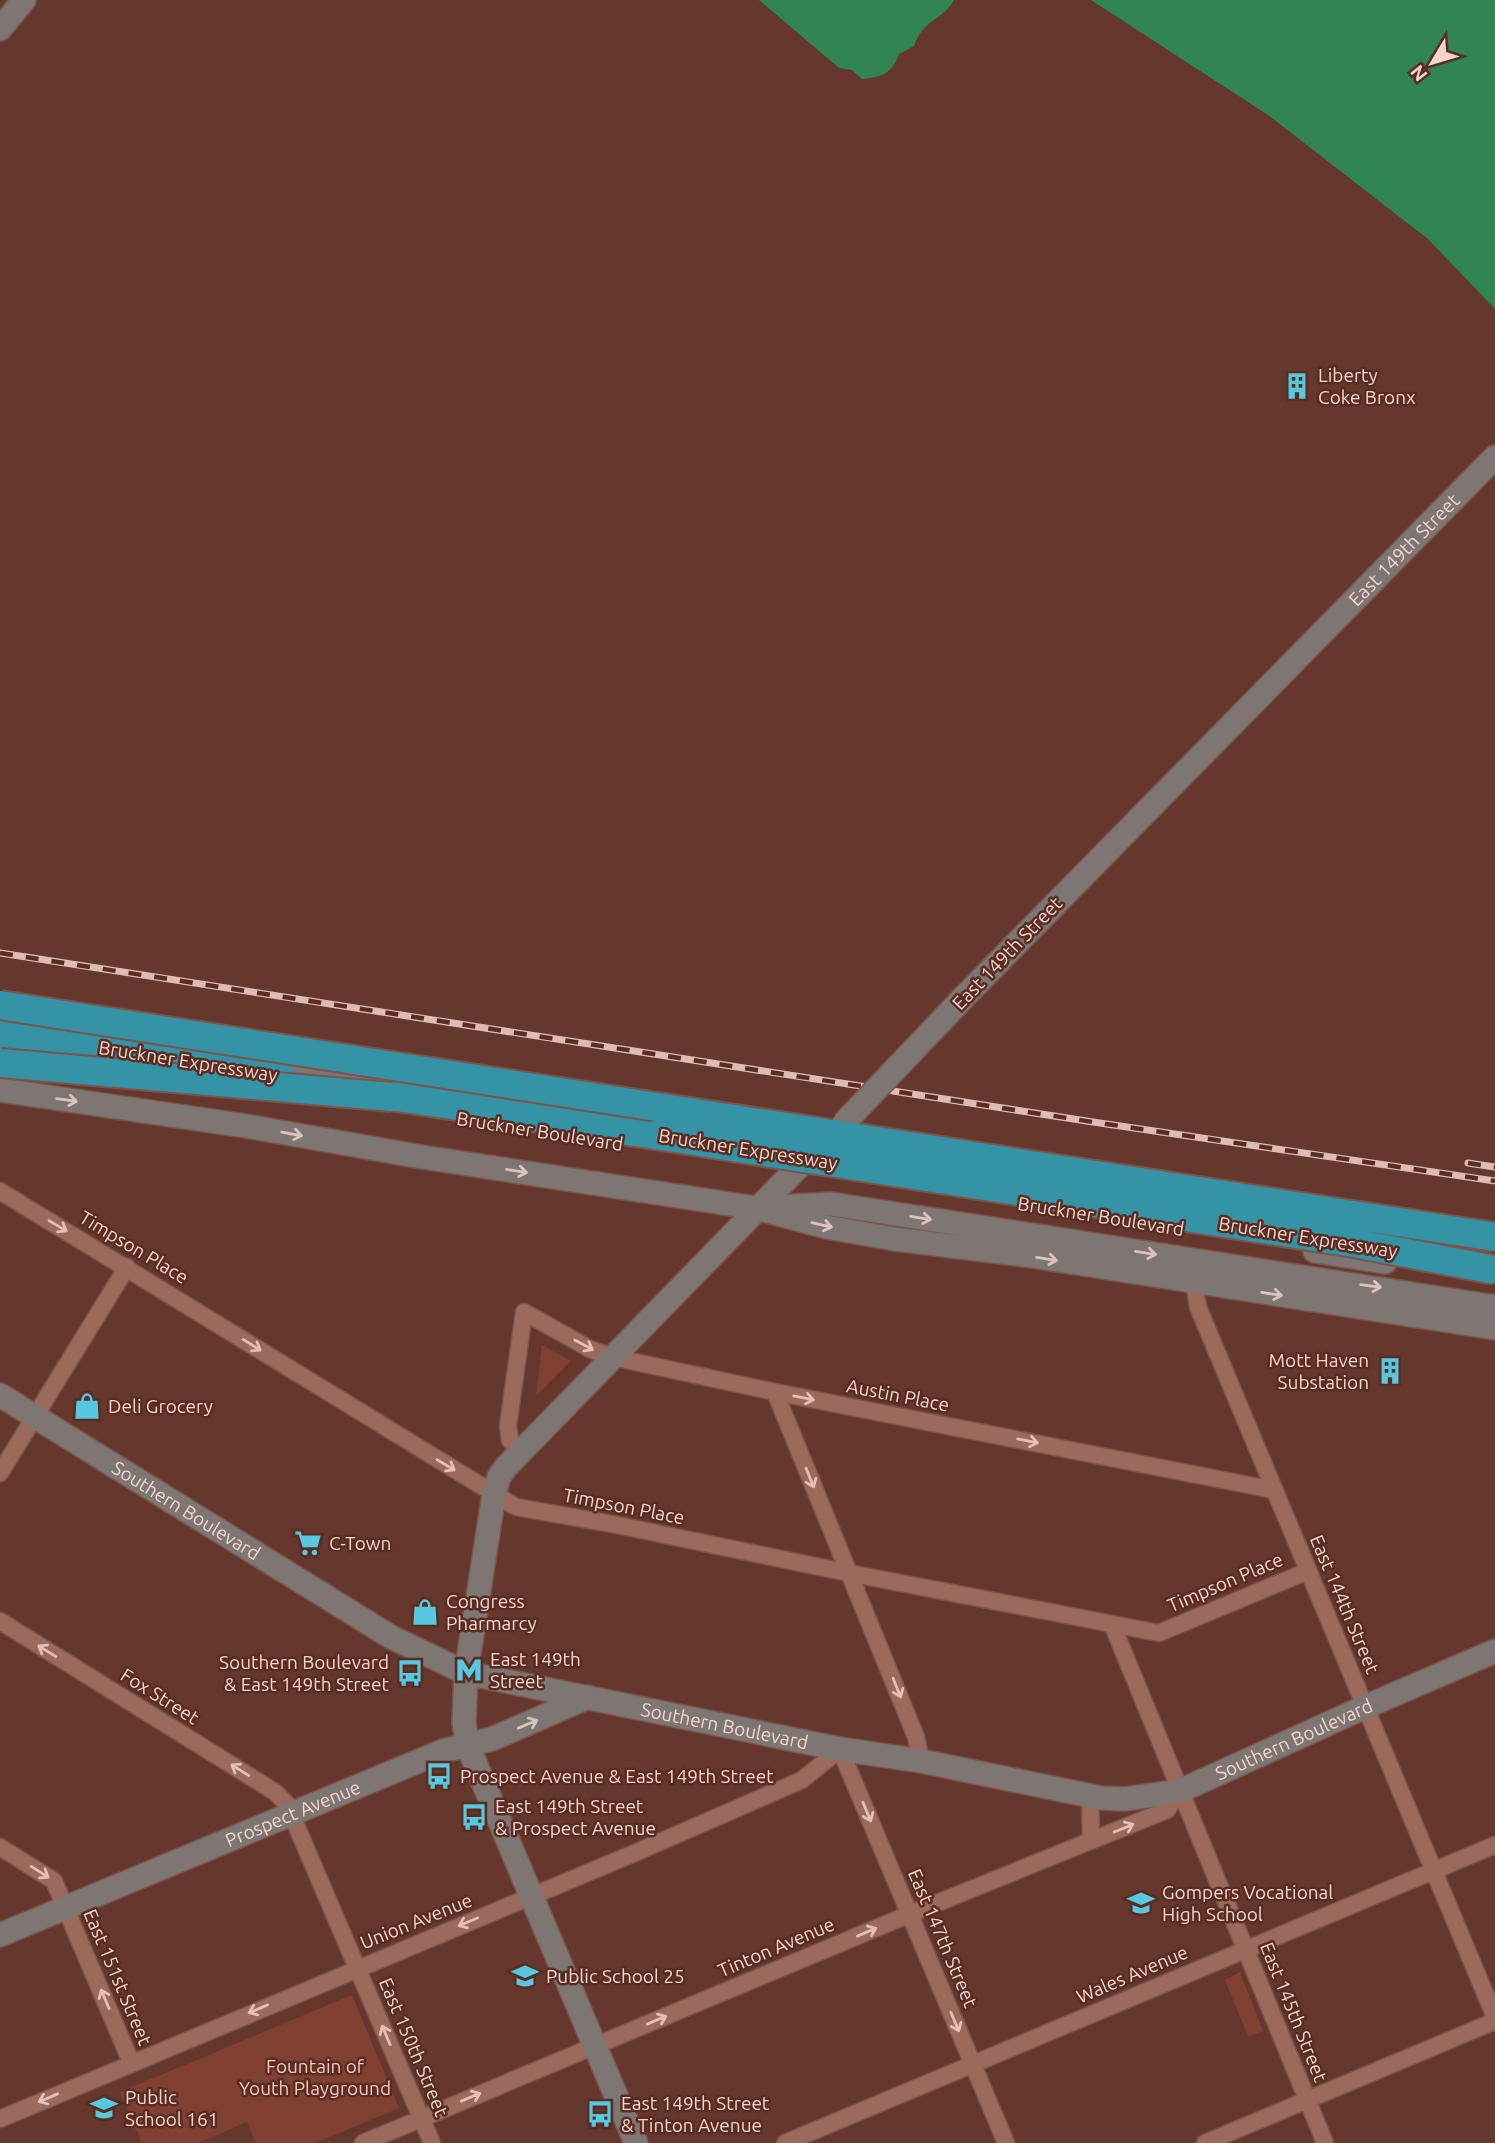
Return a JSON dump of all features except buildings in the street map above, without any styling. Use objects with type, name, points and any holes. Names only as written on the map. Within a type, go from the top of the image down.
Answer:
[{"type":"highway","name":"Bruckner Expressway","points":[[0,1005],[1495,1237]]},
{"type":"highway","name":"Bruckner Expressway","points":[[0,1032],[179,1059],[391,1097],[669,1137],[1354,1243],[1495,1270]]},
{"type":"highway","points":[[0,1063],[391,1097]]},
{"type":"main road","points":[[0,29],[24,0]]},
{"type":"main road","name":"East 149th Street","points":[[636,2143],[467,1744],[464,1721],[466,1673],[494,1494],[499,1477],[756,1208],[844,1123],[965,996],[1495,457]]},
{"type":"main road","name":"Bruckner Boulevard","points":[[0,1018],[141,1038],[614,1119],[1495,1250]]},
{"type":"main road","name":"Bruckner Boulevard","points":[[0,1048],[1123,1219],[1495,1281]]},
{"type":"main road","name":"Bruckner Boulevard","points":[[0,1090],[246,1126],[422,1157],[756,1208],[825,1227],[884,1237],[1032,1256],[1495,1328]]},
{"type":"main road","name":"Bruckner Boulevard","points":[[756,1208],[831,1204],[1495,1307]]},
{"type":"main road","points":[[1260,1215],[1354,1257]]},
{"type":"main road","name":"Southern Boulevard","points":[[0,1395],[391,1636],[466,1673],[840,1749],[921,1761],[1090,1796],[1125,1799],[1180,1791],[1495,1651]]},
{"type":"main road","name":"Prospect Avenue","points":[[0,1935],[443,1751],[492,1739],[588,1697]]},
{"type":"street","name":"Timpson Place","points":[[0,1191],[516,1507],[1159,1633],[1308,1571]]},
{"type":"street","points":[[0,1473],[127,1267]]},
{"type":"street","name":"East 144th Street","points":[[1194,1283],[1198,1307],[1495,2019]]},
{"type":"street","name":"Austin Place","points":[[521,1451],[510,1440],[508,1426],[524,1311],[590,1349],[612,1357],[775,1392],[1274,1490]]},
{"type":"street","points":[[775,1392],[916,1737],[921,1761]]},
{"type":"street","name":"Fox Street","points":[[0,1622],[275,1792],[292,1813]]},
{"type":"street","name":"East 145th Street","points":[[1112,1624],[1325,2143]]},
{"type":"street","name":"Union Avenue","points":[[0,2119],[802,1780],[840,1749]]},
{"type":"street","name":"East 147th Street","points":[[840,1749],[1006,2143]]},
{"type":"street","name":"Tinton Avenue","points":[[363,2143],[909,1914],[1167,1810],[1180,1791]]},
{"type":"street","points":[[1090,1796],[1091,1841]]},
{"type":"street","name":"East 150th Street","points":[[292,1813],[432,2143]]},
{"type":"street","name":"Wales Avenue","points":[[785,2143],[1495,1845]]},
{"type":"street","name":"East 151st Street","points":[[0,1847],[54,1881],[131,2062]]},
{"type":"street","points":[[1205,2143],[1495,2019]]},
{"type":"green space","points":[[542,1345],[571,1361],[536,1396]]},
{"type":"green space","points":[[1240,1972],[1263,2031],[1248,2036],[1225,1980]]},
{"type":"green space","name":"Fountain of Youth Playground","points":[[352,1995],[399,2108],[315,2143],[256,2143],[247,2122],[198,2143],[142,2143],[120,2092]]},
{"type":"shaded area","points":[[759,0],[954,0],[922,30],[914,46],[899,54],[889,70],[875,77],[862,79],[852,70],[839,68]]},
{"type":"shaded area","points":[[1091,0],[1495,0],[1495,309],[1428,239],[1268,115]]},
{"type":"railway","points":[[0,953],[1093,1122],[1495,1181]]},
{"type":"railway","points":[[1468,1163],[1495,1167]]},
{"type":"place","name":"Liberty Coke Bronx","points":[[1297,386]]},
{"type":"place","name":"Mott Haven Substation","points":[[1390,1371]]},
{"type":"place","name":"Deli Grocery","points":[[87,1406]]},
{"type":"place","name":"C-Town","points":[[308,1543]]},
{"type":"place","name":"Congress Pharmarcy","points":[[425,1612]]},
{"type":"place","name":"East 149th Street","points":[[469,1670]]},
{"type":"place","name":"Southern Boulevard & East 149th Street","points":[[410,1673]]},
{"type":"place","name":"Prospect Avenue & East 149th Street","points":[[439,1776]]},
{"type":"place","name":"East 149th Street & Prospect Avenue","points":[[474,1817]]},
{"type":"place","name":"Gompers Vocational High School","points":[[1141,1903]]},
{"type":"place","name":"Public School 25","points":[[525,1976]]},
{"type":"place","name":"Public School 161","points":[[104,2108]]},
{"type":"place","name":"East 149th Street & Tinton Avenue","points":[[600,2114]]}]
